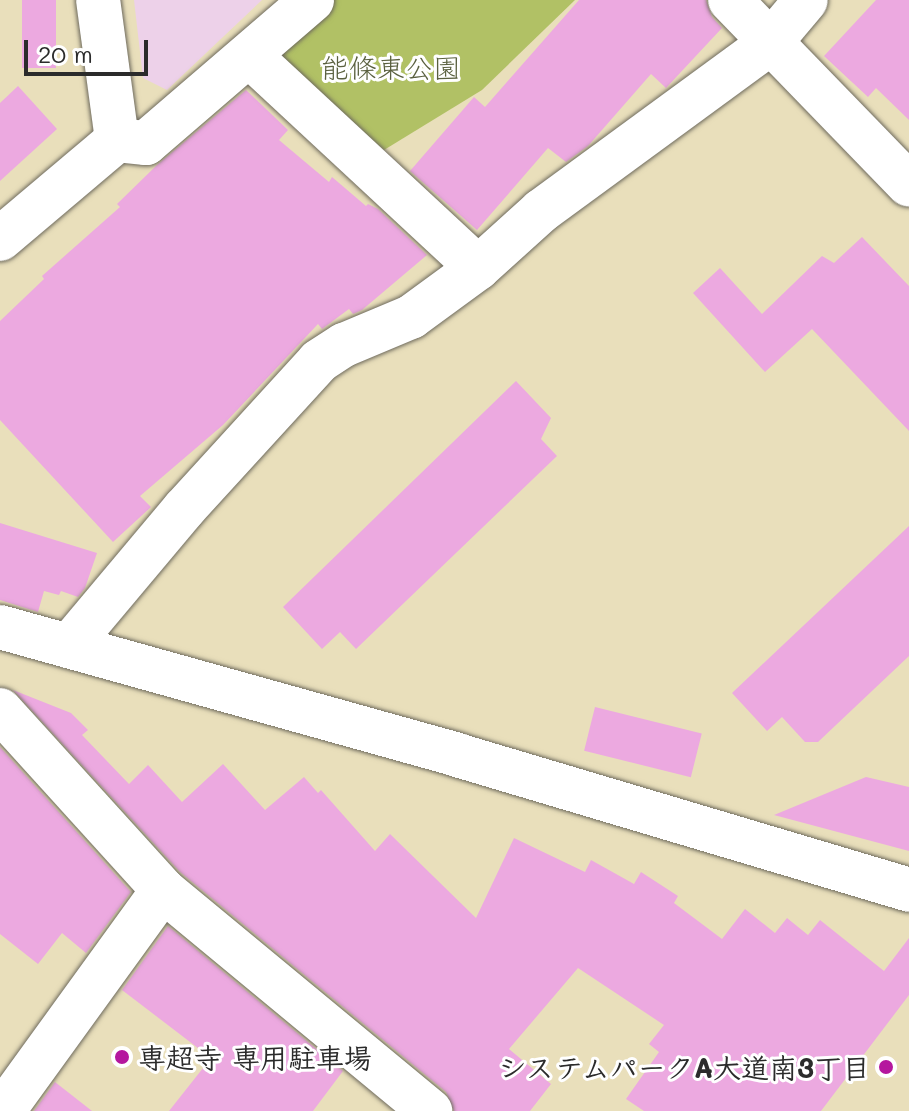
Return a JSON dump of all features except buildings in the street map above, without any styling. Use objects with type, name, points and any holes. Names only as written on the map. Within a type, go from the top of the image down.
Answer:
[{"type":"street","points":[[98,0],[117,140]]},
{"type":"street","points":[[0,239],[117,140],[146,143],[312,0]]},
{"type":"street","points":[[730,0],[769,44],[909,185]]},
{"type":"street","points":[[69,646],[184,509],[319,361],[344,345],[411,317],[478,268],[541,211],[769,44],[806,0]]},
{"type":"street","points":[[250,56],[478,268]]},
{"type":"street","points":[[0,628],[442,751],[909,890]]},
{"type":"street","points":[[0,710],[163,890],[430,1111]]},
{"type":"street","points":[[3,1111],[163,890]]},
{"type":"shaded area","points":[[134,0],[262,0],[167,90],[143,78]]},
{"type":"green space","name":"能條東公園","points":[[329,0],[575,0],[482,90],[384,150],[281,62],[279,45]]},
{"type":"place","name":"専超寺 専用駐車場","points":[[122,1057]]},
{"type":"place","name":"システムパークA大道南3丁目","points":[[886,1067]]}]
